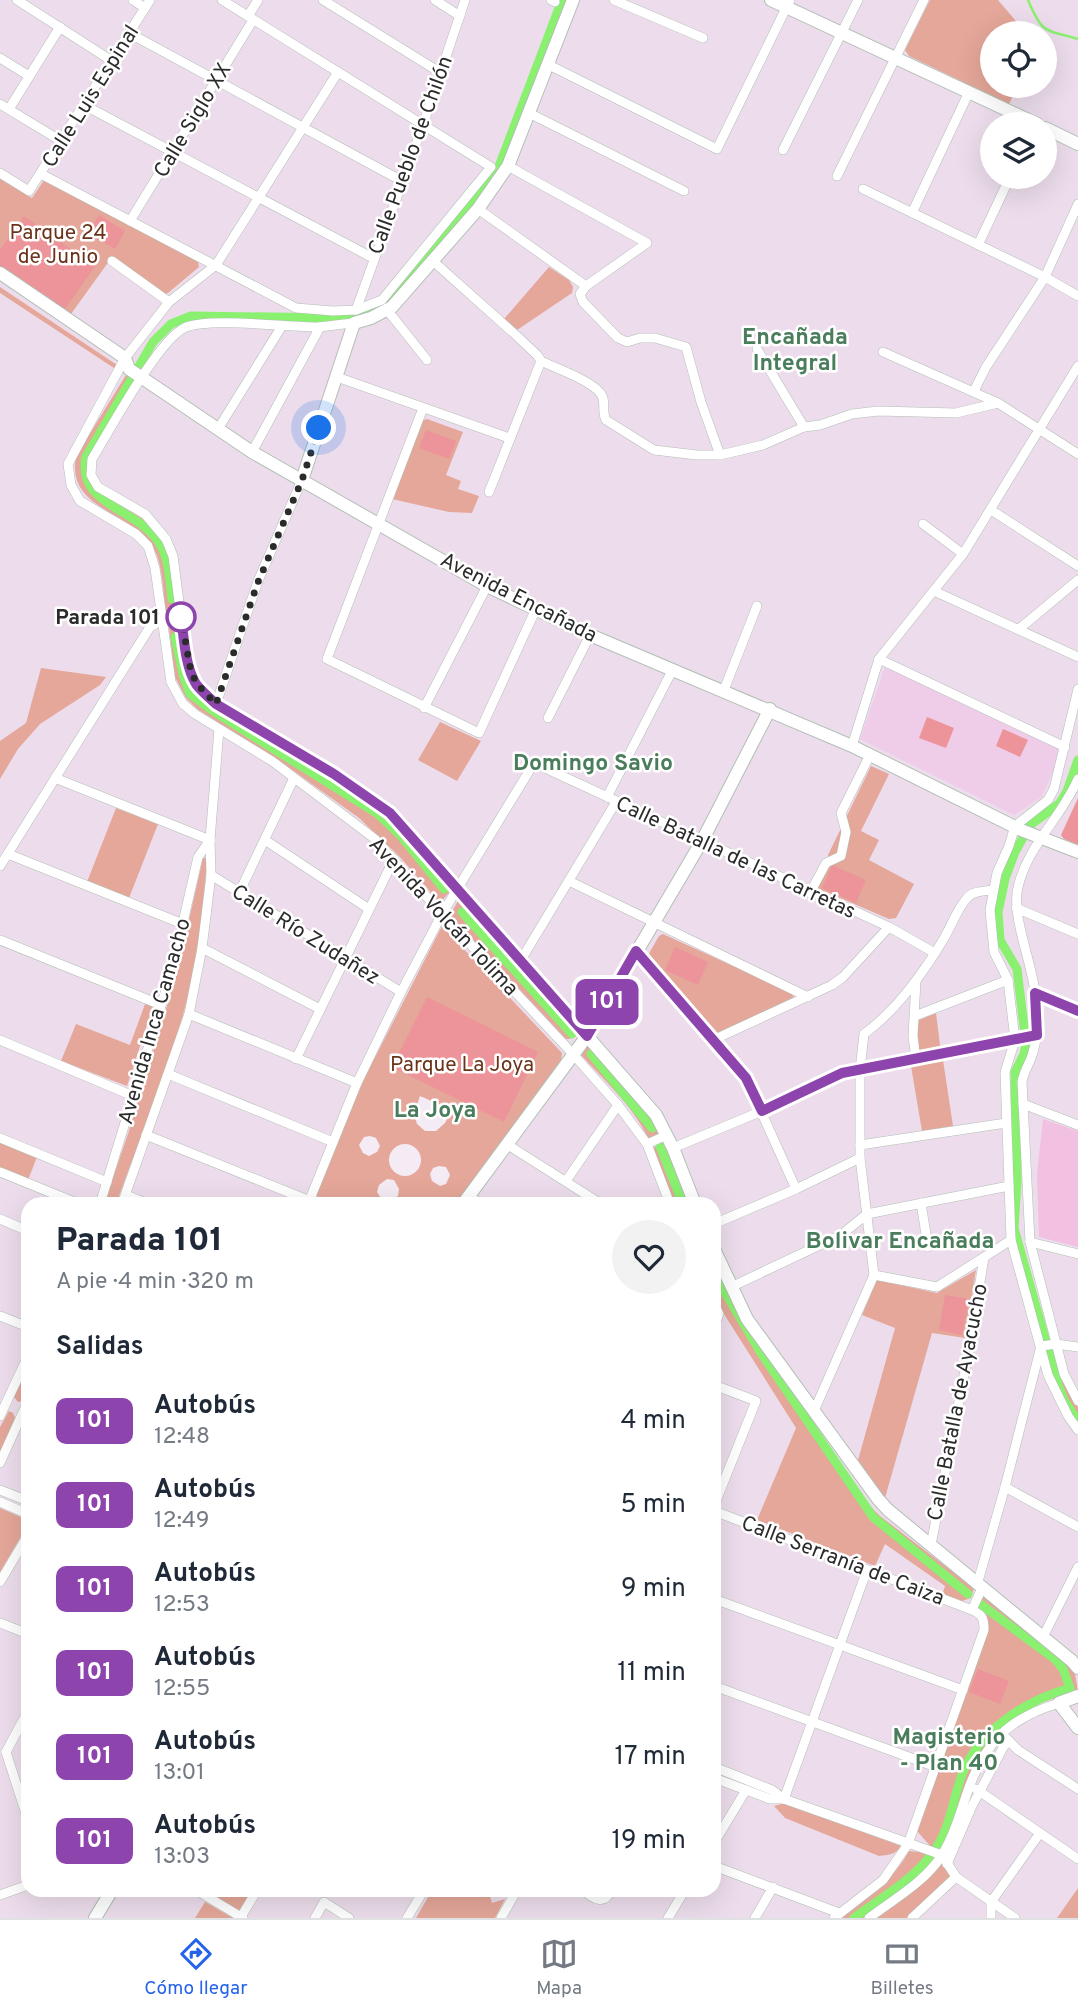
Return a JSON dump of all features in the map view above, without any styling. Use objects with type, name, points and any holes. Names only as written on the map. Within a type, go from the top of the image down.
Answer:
[{"type":"main road","points":[[355,316],[388,311],[478,209],[508,166],[573,0]]},
{"type":"main road","points":[[771,0],[789,4],[1011,112]]},
{"type":"main road","points":[[1057,134],[1078,144]]},
{"type":"main road","name":"Avenida Encañada","points":[[0,273],[252,452],[379,522],[486,586],[590,635],[770,709],[852,746],[1018,828],[1078,852]]},
{"type":"main road","name":"Calle Pueblo de Chilón","points":[[302,480],[355,316]]},
{"type":"main road","points":[[468,1197],[587,1036],[702,841],[770,709]]},
{"type":"main road","points":[[587,1036],[656,1115],[673,1148],[692,1197]]},
{"type":"main road","points":[[721,1265],[747,1319],[878,1499],[1078,1668]]},
{"type":"main road","points":[[1078,1696],[1059,1703],[1078,1728]]},
{"type":"main road","points":[[95,1918],[108,1897]]},
{"type":"street","points":[[17,0],[111,61]]},
{"type":"street","points":[[133,0],[147,4]]},
{"type":"street","points":[[222,0],[491,167],[382,300],[355,316],[320,327],[208,323],[186,327],[169,340],[133,370],[92,459],[91,475],[98,487],[145,514],[166,539],[177,571],[181,617],[191,672],[197,684],[216,704],[334,774],[396,819],[587,1036]]},
{"type":"street","name":"Calle Siglo XX","points":[[130,221],[216,80],[251,18],[258,0]]},
{"type":"street","points":[[323,0],[440,73]]},
{"type":"street","points":[[435,0],[460,16]]},
{"type":"street","name":"Calle Pueblo de Chilón","points":[[355,316],[465,0]]},
{"type":"street","points":[[614,0],[703,38]]},
{"type":"street","points":[[783,150],[858,0]]},
{"type":"street","points":[[837,176],[924,0]]},
{"type":"street","name":"Calle Luis Espinal","points":[[0,173],[29,191],[147,4]]},
{"type":"street","points":[[549,65],[717,149],[789,4]]},
{"type":"street","points":[[60,27],[29,76],[4,107],[61,141]]},
{"type":"street","points":[[129,33],[402,181]]},
{"type":"street","points":[[0,58],[29,76]]},
{"type":"street","points":[[216,265],[338,72]]},
{"type":"street","points":[[912,213],[969,92]]},
{"type":"street","points":[[84,105],[373,258]]},
{"type":"street","points":[[529,113],[684,191]]},
{"type":"street","points":[[508,166],[647,243],[586,286],[580,294],[583,302],[618,338],[627,342],[640,338],[655,338],[686,347],[701,402],[720,455]]},
{"type":"street","points":[[41,174],[296,308],[355,316]]},
{"type":"street","points":[[863,189],[1045,277],[1078,296]]},
{"type":"street","points":[[978,245],[1004,189]]},
{"type":"street","points":[[974,391],[1045,277],[1078,204]]},
{"type":"street","points":[[478,209],[586,286]]},
{"type":"street","points":[[112,261],[169,302]]},
{"type":"street","points":[[433,261],[541,361],[597,388],[603,398],[603,414],[606,420],[654,450],[720,455],[763,445],[804,427],[820,425],[852,414],[878,411],[956,413],[998,403]]},
{"type":"street","name":"Avenida Volcán Tolima","points":[[216,265],[169,302],[133,370],[68,464],[71,485],[80,500],[136,534],[148,545],[155,568],[171,682],[183,704],[272,761],[375,839],[618,1105],[648,1144],[667,1197]]},
{"type":"street","points":[[388,311],[426,360]]},
{"type":"street","points":[[218,429],[282,326]]},
{"type":"street","points":[[252,452],[320,327]]},
{"type":"street","points":[[757,349],[804,427]]},
{"type":"street","points":[[883,352],[998,403],[1078,454]]},
{"type":"street","points":[[489,492],[541,361]]},
{"type":"street","points":[[852,746],[879,659],[963,554],[1078,366]]},
{"type":"street","points":[[337,377],[509,438]]},
{"type":"street","points":[[423,408],[327,659],[479,733],[536,611]]},
{"type":"street","name":"Calle Pueblo de Chilón","points":[[216,704],[258,582],[302,480]]},
{"type":"street","points":[[991,510],[1078,566]]},
{"type":"street","points":[[923,524],[963,554]]},
{"type":"street","points":[[1019,629],[1078,580]]},
{"type":"street","points":[[424,708],[486,586]]},
{"type":"street","points":[[934,591],[1078,657]]},
{"type":"street","points":[[724,690],[757,606]]},
{"type":"street","points":[[0,866],[149,627],[162,620],[181,617]]},
{"type":"street","points":[[548,718],[590,635]]},
{"type":"street","points":[[879,659],[1065,747]]},
{"type":"street","points":[[521,960],[569,881],[612,799],[673,669]]},
{"type":"street","points":[[1078,689],[1060,771],[1048,800],[1018,828],[993,890],[990,910],[994,952],[1008,980],[1017,1040],[1005,1072],[1011,1240],[1048,1375],[1057,1396],[1078,1430]]},
{"type":"street","name":"Avenida Inca Camacho","points":[[125,1197],[189,1014],[202,948],[211,875],[210,840],[219,729]]},
{"type":"street","points":[[810,893],[826,863],[841,856],[846,832],[841,813],[870,755]]},
{"type":"street","name":"Calle Batalla de las Carretas","points":[[459,889],[534,764],[889,927],[935,953]]},
{"type":"street","points":[[55,778],[210,840]]},
{"type":"street","points":[[239,893],[294,778]]},
{"type":"street","points":[[1078,779],[1069,799],[1038,837],[1023,869],[1017,890],[1016,908],[1035,993],[1033,1054],[1023,1073],[1030,1242],[1064,1374],[1078,1401]]},
{"type":"street","name":"Avenida Inca Camacho","points":[[102,1197],[162,1005],[198,857],[210,840]]},
{"type":"street","points":[[265,840],[369,909]]},
{"type":"street","points":[[8,854],[183,925]]},
{"type":"street","points":[[296,1059],[394,859]]},
{"type":"street","name":"Calle Río Zudañez","points":[[211,875],[401,992]]},
{"type":"street","points":[[569,881],[808,997]]},
{"type":"street","points":[[311,1197],[357,1083],[442,914],[459,889]]},
{"type":"street","points":[[814,1411],[874,1275],[860,1158],[860,1070],[864,1034],[884,1018],[916,981],[968,896],[993,890]]},
{"type":"street","points":[[1016,908],[1078,934]]},
{"type":"street","points":[[713,1040],[832,985],[843,977],[889,927]]},
{"type":"street","points":[[0,940],[162,1005]]},
{"type":"street","points":[[202,948],[320,1009]]},
{"type":"street","points":[[636,951],[746,1078],[796,1189]]},
{"type":"street","points":[[915,1016],[1008,980]]},
{"type":"street","points":[[916,981],[913,1036],[916,1060]]},
{"type":"street","points":[[1035,993],[1078,1011]]},
{"type":"street","points":[[189,1014],[357,1083]]},
{"type":"street","points":[[673,1148],[762,1111],[842,1073],[1033,1036]]},
{"type":"street","points":[[0,1040],[133,1096]]},
{"type":"street","points":[[168,1074],[333,1142]]},
{"type":"street","points":[[1023,1104],[1078,1125]]},
{"type":"street","points":[[566,1181],[618,1105]]},
{"type":"street","points":[[860,1145],[1006,1123]]},
{"type":"street","points":[[146,1135],[297,1197]]},
{"type":"street","points":[[648,1144],[666,1136]]},
{"type":"street","points":[[0,1138],[107,1182]]},
{"type":"street","points":[[508,1145],[590,1197]]},
{"type":"street","points":[[721,1221],[860,1158]]},
{"type":"street","points":[[0,1172],[62,1197]]},
{"type":"street","points":[[731,1287],[841,1236],[867,1214],[1009,1186]]},
{"type":"street","points":[[921,1203],[928,1247]]},
{"type":"street","points":[[0,1219],[21,1228]]},
{"type":"street","points":[[874,1275],[937,1287],[1011,1240]]},
{"type":"street","points":[[1030,1242],[1078,1254]]},
{"type":"street","name":"Calle Batalla de Ayacucho","points":[[931,1545],[984,1258]]},
{"type":"street","points":[[0,1316],[21,1325]]},
{"type":"street","points":[[1041,1345],[1078,1347]]},
{"type":"street","points":[[721,1868],[773,1887],[837,1916],[883,1880],[908,1844],[984,1630],[981,1614],[972,1610],[1041,1345]]},
{"type":"street","points":[[0,1416],[21,1370]]},
{"type":"street","points":[[1073,1392],[1078,1379]]},
{"type":"street","points":[[721,1387],[756,1401],[721,1490]]},
{"type":"street","points":[[4,1405],[21,1410]]},
{"type":"street","points":[[0,1463],[21,1422]]},
{"type":"street","points":[[1005,1487],[1078,1527]]},
{"type":"street","points":[[0,1490],[21,1498]]},
{"type":"street","points":[[0,1503],[21,1511]]},
{"type":"street","name":"Calle Serranía de Caiza","points":[[721,1511],[972,1610]]},
{"type":"street","points":[[0,1582],[21,1547]]},
{"type":"street","points":[[1043,1637],[1078,1567]]},
{"type":"street","points":[[784,1799],[867,1570]]},
{"type":"street","points":[[721,1602],[963,1690]]},
{"type":"street","points":[[0,1623],[21,1631]]},
{"type":"street","points":[[721,1689],[936,1767]]},
{"type":"street","points":[[939,1856],[956,1826],[981,1758],[1001,1733],[1021,1718],[1059,1703]]},
{"type":"street","points":[[21,1722],[3,1751],[21,1797]]},
{"type":"street","points":[[1001,1733],[1018,1750],[1078,1789]]},
{"type":"street","points":[[869,1918],[925,1876],[980,1792],[1009,1741]]},
{"type":"street","points":[[721,1769],[772,1790],[784,1799],[939,1856],[956,1877],[1015,1918]]},
{"type":"street","points":[[721,1780],[770,1799],[784,1799]]},
{"type":"street","points":[[970,1784],[1078,1859]]},
{"type":"street","points":[[721,1831],[746,1790]]},
{"type":"street","points":[[991,1918],[991,1902],[1040,1833]]},
{"type":"street","points":[[912,1918],[956,1877]]},
{"type":"street","points":[[755,1918],[773,1887]]},
{"type":"street","points":[[0,1895],[21,1888]]},
{"type":"street","points":[[208,1897],[242,1917],[253,1897]]},
{"type":"street","points":[[407,1918],[420,1897]]},
{"type":"street","points":[[501,1918],[513,1897]]},
{"type":"street","points":[[590,1897],[601,1900],[607,1897]]},
{"type":"street","points":[[668,1918],[681,1897]]},
{"type":"street","points":[[314,1918],[324,1902],[349,1918]]},
{"type":"shaded area","points":[[885,667],[1062,751],[1042,797],[1014,815],[860,739]]},
{"type":"shaded area","points":[[420,1096],[452,1110],[445,1123],[436,1131],[425,1131],[417,1124],[414,1113]]},
{"type":"shaded area","points":[[364,1137],[376,1138],[380,1146],[377,1152],[369,1156],[363,1153],[359,1145]]},
{"type":"shaded area","points":[[405,1144],[416,1149],[421,1160],[416,1171],[405,1176],[394,1171],[389,1160],[394,1149]]},
{"type":"shaded area","points":[[446,1167],[450,1175],[446,1184],[440,1186],[432,1181],[430,1174],[433,1168]]},
{"type":"shaded area","points":[[387,1179],[394,1180],[399,1189],[398,1196],[380,1197],[377,1192],[379,1185]]},
{"type":"green space","points":[[930,0],[998,0],[1016,21],[980,21],[980,90],[909,56],[905,50]]},
{"type":"green space","points":[[996,98],[1012,98],[1009,104]]},
{"type":"green space","name":"Parque 24 de Junio","points":[[0,179],[32,198],[44,180],[198,261],[199,267],[165,294],[112,257],[71,314],[0,265]]},
{"type":"green space","points":[[99,215],[125,231],[115,249],[88,233]]},
{"type":"green space","points":[[24,216],[95,266],[63,312],[0,267],[0,250]]},
{"type":"green space","points":[[549,267],[569,280],[573,287],[572,293],[517,330],[504,319]]},
{"type":"green space","points":[[0,287],[120,367],[117,370],[0,293]]},
{"type":"green space","points":[[126,375],[135,380],[93,449],[96,489],[147,522],[162,540],[170,562],[176,609],[166,611],[161,570],[153,547],[130,525],[90,499],[75,474],[76,456]]},
{"type":"green space","points":[[427,419],[463,432],[446,475],[461,481],[458,489],[479,496],[472,513],[449,512],[392,499],[421,421]]},
{"type":"green space","points":[[426,430],[456,441],[449,459],[419,448]]},
{"type":"green space","points":[[178,626],[194,686],[200,695],[387,816],[451,890],[440,903],[399,856],[359,818],[277,759],[197,709],[186,698],[175,677],[169,628]]},
{"type":"green space","points":[[41,668],[106,677],[100,685],[40,724],[18,749],[0,779],[0,741],[26,723]]},
{"type":"green space","points":[[927,717],[954,728],[946,748],[919,738]]},
{"type":"green space","points":[[440,722],[481,741],[457,781],[418,760]]},
{"type":"green space","points":[[1003,729],[1028,740],[1020,757],[996,746]]},
{"type":"green space","points":[[871,766],[889,774],[861,831],[879,840],[869,860],[914,884],[896,918],[889,919],[817,888],[828,866],[828,855]]},
{"type":"green space","points":[[1078,798],[1078,845],[1061,835]]},
{"type":"green space","points":[[116,808],[158,824],[129,898],[87,882]]},
{"type":"green space","points":[[203,858],[206,858],[196,958],[183,1015],[119,1197],[106,1197],[128,1134],[177,973]]},
{"type":"green space","points":[[832,865],[866,880],[856,903],[822,888]]},
{"type":"green space","points":[[459,899],[577,1032],[570,1039],[566,1039],[450,915]]},
{"type":"green space","name":"Parque La Joya","points":[[442,926],[562,1053],[561,1061],[462,1197],[316,1196],[362,1083]]},
{"type":"green space","points":[[663,934],[790,992],[794,997],[718,1034],[713,1033],[647,957],[659,936]]},
{"type":"green space","points":[[675,947],[708,962],[698,985],[665,970]]},
{"type":"green space","points":[[427,997],[538,1052],[504,1122],[392,1067]]},
{"type":"green space","points":[[145,1004],[153,1006],[127,1086],[61,1061],[76,1024],[130,1045]]},
{"type":"green space","points":[[936,1013],[941,1053],[919,1057],[916,1038],[919,1020]]},
{"type":"green space","points":[[588,1046],[645,1106],[662,1134],[648,1138],[627,1105],[581,1055]]},
{"type":"green space","points":[[943,1060],[953,1126],[922,1131],[911,1066]]},
{"type":"green space","points":[[0,1142],[37,1157],[28,1180],[0,1169]]},
{"type":"green space","points":[[665,1142],[688,1197],[672,1197],[653,1148]]},
{"type":"green space","points":[[976,1270],[965,1338],[932,1333],[885,1498],[858,1460],[895,1328],[862,1315],[877,1280],[937,1293]]},
{"type":"green space","points":[[721,1272],[766,1352],[867,1503],[974,1588],[971,1598],[959,1602],[942,1595],[945,1586],[885,1544],[875,1566],[757,1520],[796,1428],[721,1307]]},
{"type":"green space","points":[[945,1295],[969,1299],[962,1335],[939,1330]]},
{"type":"green space","points":[[1054,1347],[1067,1387],[1078,1407],[1078,1425],[1051,1375],[1044,1348]]},
{"type":"green space","points":[[21,1382],[21,1401],[18,1402],[14,1397]]},
{"type":"green space","points":[[9,1411],[15,1418],[0,1452],[0,1427]]},
{"type":"green space","points":[[0,1508],[21,1517],[21,1536],[0,1572]]},
{"type":"green space","points":[[983,1595],[1067,1662],[1075,1674],[1078,1691],[1036,1705],[1014,1718],[997,1733],[974,1768],[940,1852],[932,1848],[917,1831],[988,1632],[986,1613],[979,1604]]},
{"type":"green space","points":[[978,1669],[1009,1681],[1000,1704],[969,1692]]},
{"type":"green space","points":[[785,1803],[901,1846],[889,1855],[879,1856],[785,1818],[774,1806]]},
{"type":"green space","points":[[909,1851],[928,1853],[937,1858],[923,1874],[865,1918],[839,1918],[887,1880]]},
{"type":"green space","points":[[942,1861],[952,1876],[908,1918],[874,1918]]},
{"type":"green space","points":[[1078,1888],[1078,1918],[1057,1918]]},
{"type":"green space","points":[[215,1897],[249,1897],[241,1913]]},
{"type":"green space","points":[[428,1897],[490,1897],[492,1903],[505,1899],[495,1918],[416,1918]]},
{"type":"green space","points":[[205,1902],[233,1918],[195,1918]]},
{"type":"sand","points":[[1043,1119],[1078,1131],[1078,1247],[1039,1237],[1037,1174]]},
{"type":"waterway","points":[[172,599],[167,561],[158,541],[135,520],[98,496],[90,486],[86,473],[86,457],[153,342],[171,324],[191,316],[338,318],[352,317],[382,308],[495,177],[562,0]]},
{"type":"waterway","points":[[1028,0],[1037,19],[1046,29],[1078,39]]},
{"type":"waterway","points":[[175,637],[190,694],[378,814],[401,836],[444,889]]},
{"type":"waterway","points":[[1078,760],[1067,791],[1059,804],[1030,825],[1015,852],[1005,879],[998,912],[1000,940],[1017,969],[1026,1043],[1015,1072],[1017,1183],[1014,1228],[1058,1385],[1078,1422]]},
{"type":"waterway","points":[[462,912],[572,1034]]},
{"type":"waterway","points":[[591,1054],[652,1128]]},
{"type":"waterway","points":[[660,1146],[680,1197]]},
{"type":"waterway","points":[[721,1284],[761,1353],[873,1517],[968,1594]]},
{"type":"waterway","points":[[854,1918],[909,1878],[936,1848],[945,1830],[963,1772],[981,1742],[1007,1718],[1038,1700],[1070,1688],[1063,1669],[1056,1660],[979,1603]]},
{"type":"bus line","name":"101","points":[[181,617],[191,672],[204,692],[216,704],[334,774],[390,813],[587,1036],[636,951],[746,1078],[762,1111],[842,1073],[1037,1035],[1035,993],[1078,1011]]},
{"type":"place","name":"Parada 101","points":[[181,617]]},
{"type":"district","name":"Encañada Integral","points":[[795,349]]},
{"type":"district","name":"Domingo Savio","points":[[593,762]]},
{"type":"district","name":"La Joya","points":[[435,1109]]},
{"type":"district","name":"Bolivar Encañada","points":[[900,1240]]},
{"type":"district","name":"Magisterio - Plan 40","points":[[949,1749]]},
{"type":"route","points":[[181,617],[191,672],[197,684],[216,704],[258,582],[302,480],[319,428]]}]
